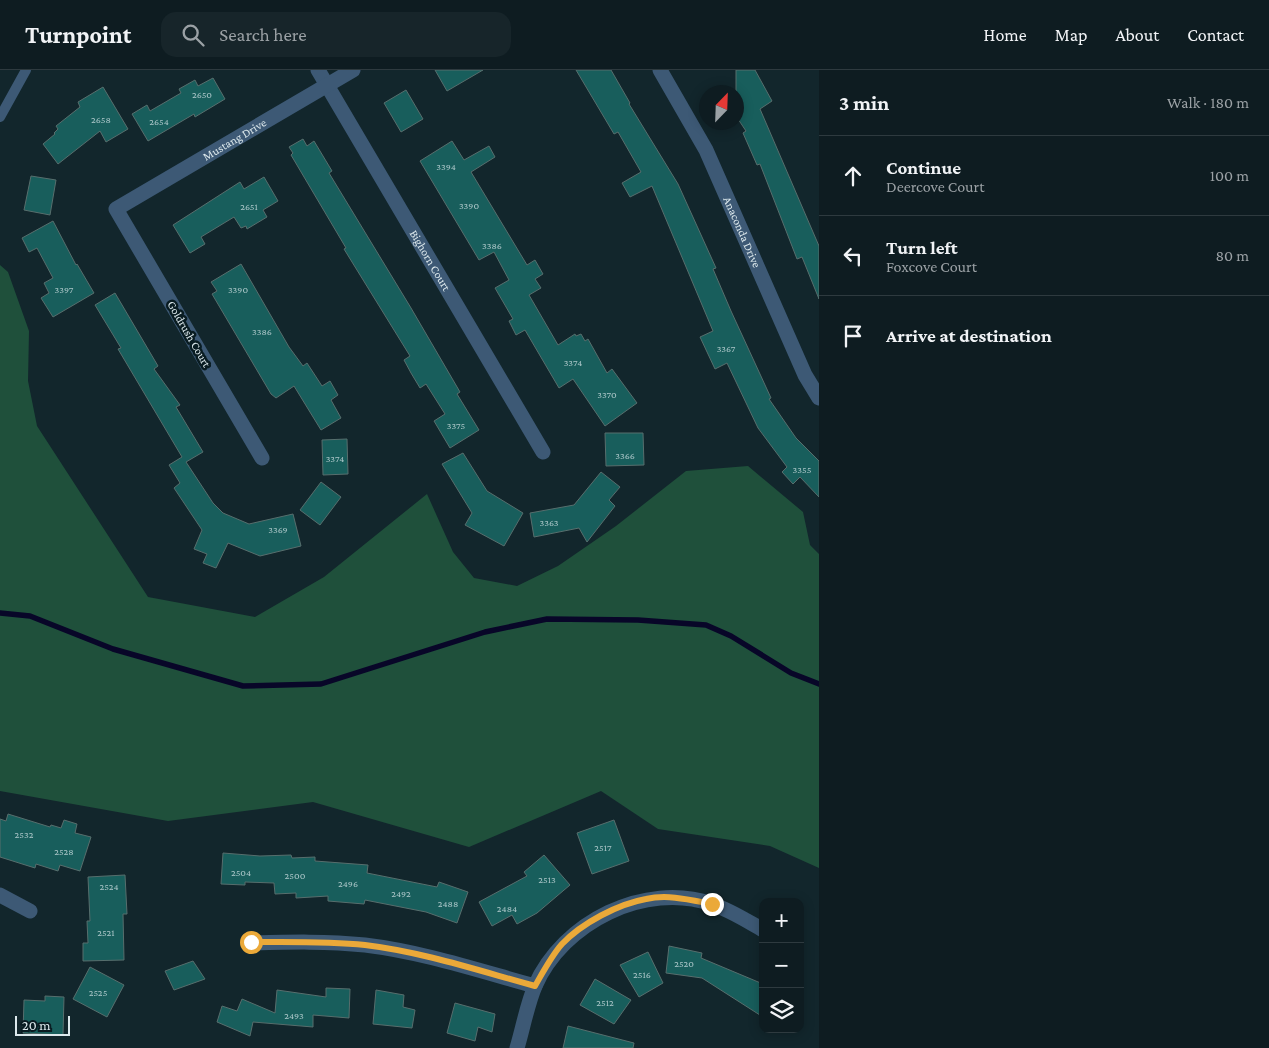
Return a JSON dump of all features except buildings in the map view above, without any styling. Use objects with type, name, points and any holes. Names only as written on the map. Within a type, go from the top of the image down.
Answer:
[{"type":"street","name":"Bighorn Court","points":[[318,70],[543,452]]},
{"type":"street","name":"Mustang Drive","points":[[116,209],[353,70]]},
{"type":"street","name":"Anaconda Drive","points":[[660,70],[706,150],[805,375],[819,398]]},
{"type":"street","name":"Goldrush Court","points":[[116,209],[262,458]]},
{"type":"street","points":[[0,895],[30,911]]},
{"type":"street","points":[[517,1048],[535,986],[562,944],[585,926],[614,910],[647,898],[675,898],[712,904],[759,928]]},
{"type":"street","points":[[251,942],[313,941],[366,945],[406,952],[535,986]]},
{"type":"lane","points":[[0,117],[26,70]]},
{"type":"green space","points":[[0,265],[8,272],[29,331],[28,381],[37,426],[148,597],[255,617],[324,577],[427,494],[453,552],[474,578],[517,586],[558,566],[616,526],[686,471],[748,466],[803,512],[810,545],[819,554],[819,868],[770,846],[658,829],[601,791],[469,847],[313,802],[168,821],[0,791]]},
{"type":"waterway","points":[[0,613],[30,616],[113,649],[243,686],[321,684],[485,632],[547,619],[638,620],[706,625],[731,636],[791,673],[819,684]]},
{"type":"route","points":[[251,942],[313,941],[366,945],[406,952],[535,986],[562,944],[585,926],[614,910],[647,898],[675,898],[712,904]]}]
